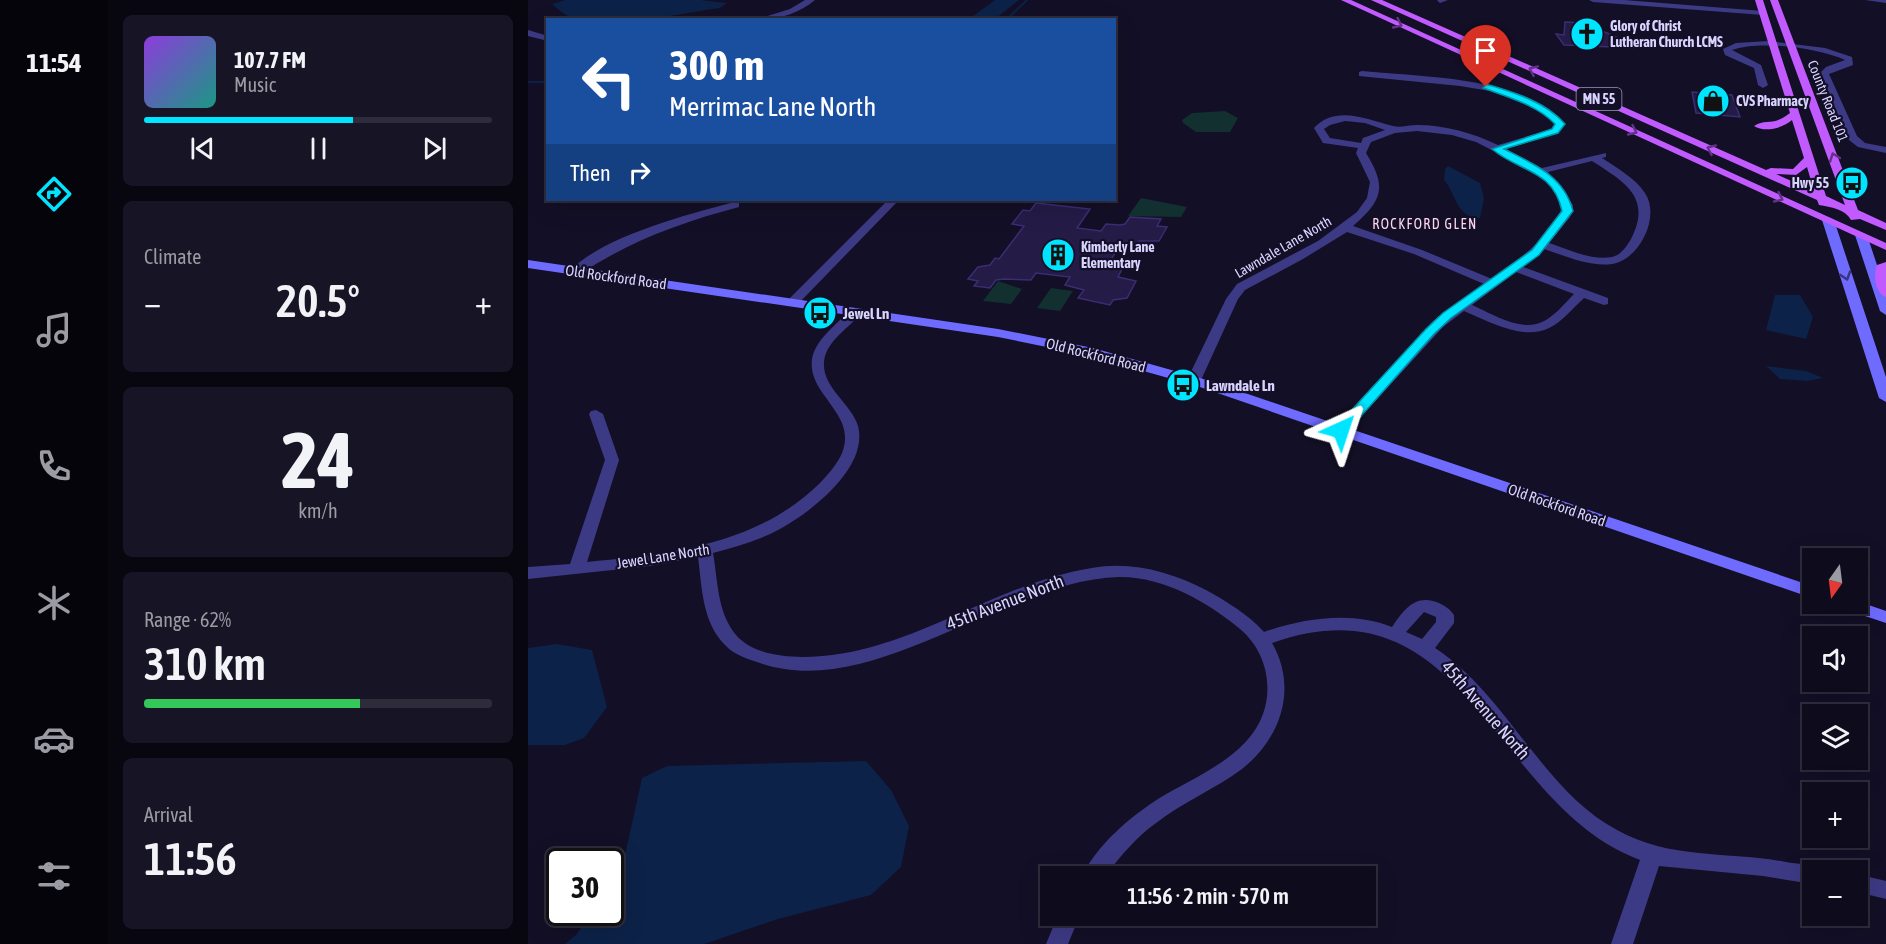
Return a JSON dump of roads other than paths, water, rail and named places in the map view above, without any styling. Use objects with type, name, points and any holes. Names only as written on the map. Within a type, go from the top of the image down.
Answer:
[{"type":"main road","name":"MN 55","points":[[1345,0],[1886,247]]},
{"type":"main road","name":"MN 55","points":[[1375,0],[1886,227]]},
{"type":"main road","points":[[1759,0],[1828,220]]},
{"type":"main road","name":"County Road 101","points":[[1774,0],[1825,130],[1861,235]]},
{"type":"main road","points":[[1759,126],[1781,125],[1795,113]]},
{"type":"main road","points":[[1743,163],[1790,173],[1801,169],[1810,158]]},
{"type":"main road","points":[[1886,266],[1881,268],[1880,277],[1886,293]]},
{"type":"street","points":[[767,18],[793,11],[811,0]]},
{"type":"street","points":[[1593,0],[1763,13]]},
{"type":"street","points":[[1869,0],[1886,1]]},
{"type":"street","points":[[528,33],[546,38]]},
{"type":"street","name":"County Road 101","points":[[1764,85],[1758,67],[1728,53],[1727,49],[1737,44],[1773,45],[1834,52],[1849,59],[1847,65],[1829,69],[1824,73],[1853,138],[1862,145],[1886,150]]},
{"type":"street","points":[[1362,74],[1496,89],[1551,114],[1560,124],[1555,131],[1496,149]]},
{"type":"street","points":[[1341,430],[1430,332],[1542,245],[1564,217],[1568,205],[1552,181],[1541,171],[1496,149],[1453,132],[1417,128],[1393,130],[1376,135],[1363,146],[1327,141],[1319,128],[1324,123],[1353,119],[1372,121],[1393,130]]},
{"type":"street","name":"Lawndale Lane North","points":[[1194,380],[1232,299],[1241,287],[1347,228],[1363,215],[1374,193],[1375,183],[1361,153],[1363,146]]},
{"type":"street","points":[[1541,171],[1599,156],[1642,197],[1644,207],[1640,232],[1630,251],[1624,257],[1612,261],[1542,245]]},
{"type":"street","points":[[793,302],[893,201]]},
{"type":"street","points":[[576,271],[611,247],[637,234],[672,221],[735,205]]},
{"type":"street","points":[[1828,220],[1886,398]]},
{"type":"street","points":[[1347,228],[1418,252],[1492,284]]},
{"type":"street","points":[[1861,235],[1886,311]]},
{"type":"street","name":"Old Rockford Road","points":[[528,264],[1044,341],[1194,380],[1802,589]]},
{"type":"street","points":[[1515,268],[1604,301]]},
{"type":"street","points":[[1462,305],[1525,329],[1541,327],[1581,294]]},
{"type":"street","name":"Jewel Lane North","points":[[528,573],[705,550],[755,534],[808,504],[841,468],[850,452],[852,436],[849,422],[822,385],[817,374],[817,361],[822,348],[856,312]]},
{"type":"street","points":[[577,568],[612,460],[596,414]]},
{"type":"street","name":"45th Avenue North","points":[[705,550],[714,609],[720,626],[731,640],[771,660],[796,664],[824,664],[862,656],[1047,583],[1098,571],[1125,570],[1174,581],[1230,612],[1260,640],[1301,627],[1331,624],[1360,626],[1396,634],[1442,659],[1463,679],[1554,788],[1578,812],[1607,835],[1652,855],[1685,861],[1764,867],[1802,873]]},
{"type":"street","points":[[1396,634],[1414,609],[1423,604],[1435,606],[1445,615],[1445,623],[1425,648]]},
{"type":"street","points":[[1868,611],[1886,617]]},
{"type":"street","points":[[1100,866],[1114,848],[1148,817],[1177,796],[1231,766],[1250,750],[1263,732],[1273,714],[1277,685],[1270,657],[1260,640]]},
{"type":"street","points":[[1622,944],[1652,855]]},
{"type":"street","points":[[1868,886],[1886,890]]},
{"type":"street","points":[[1057,944],[1064,926]]},
{"type":"water","points":[[565,0],[701,0],[727,3],[720,8],[655,18],[576,18],[563,13],[552,4]]},
{"type":"water","points":[[995,0],[1019,0],[996,18],[970,18]]},
{"type":"water","points":[[1448,166],[1480,183],[1484,198],[1480,218],[1466,214],[1458,205],[1444,180],[1445,169]]},
{"type":"water","points":[[1775,295],[1800,295],[1813,317],[1806,339],[1766,330]]},
{"type":"water","points":[[1766,366],[1806,371],[1823,378],[1808,381],[1780,379]]},
{"type":"water","points":[[557,644],[592,650],[607,707],[584,738],[565,745],[528,745],[528,648]]},
{"type":"water","points":[[866,761],[891,790],[909,826],[901,867],[871,895],[778,919],[704,944],[565,944],[577,934],[582,926],[624,926],[624,859],[642,778],[667,766]]},
{"type":"waterway","points":[[1008,18],[1027,0]]},
{"type":"waterway","points":[[528,82],[546,82]]},
{"type":"place","name":"Glory of Christ Lutheran Church LCMS","points":[[1587,34]]},
{"type":"place","name":"CVS Pharmacy","points":[[1713,101]]},
{"type":"place","name":"Hwy 55","points":[[1852,183]]},
{"type":"place","name":"Kimberly Lane Elementary","points":[[1058,255]]},
{"type":"place","name":"Jewel Ln","points":[[820,313]]},
{"type":"place","name":"Lawndale Ln","points":[[1183,385]]},
{"type":"district","name":"ROCKFORD GLEN","points":[[1425,224]]}]
